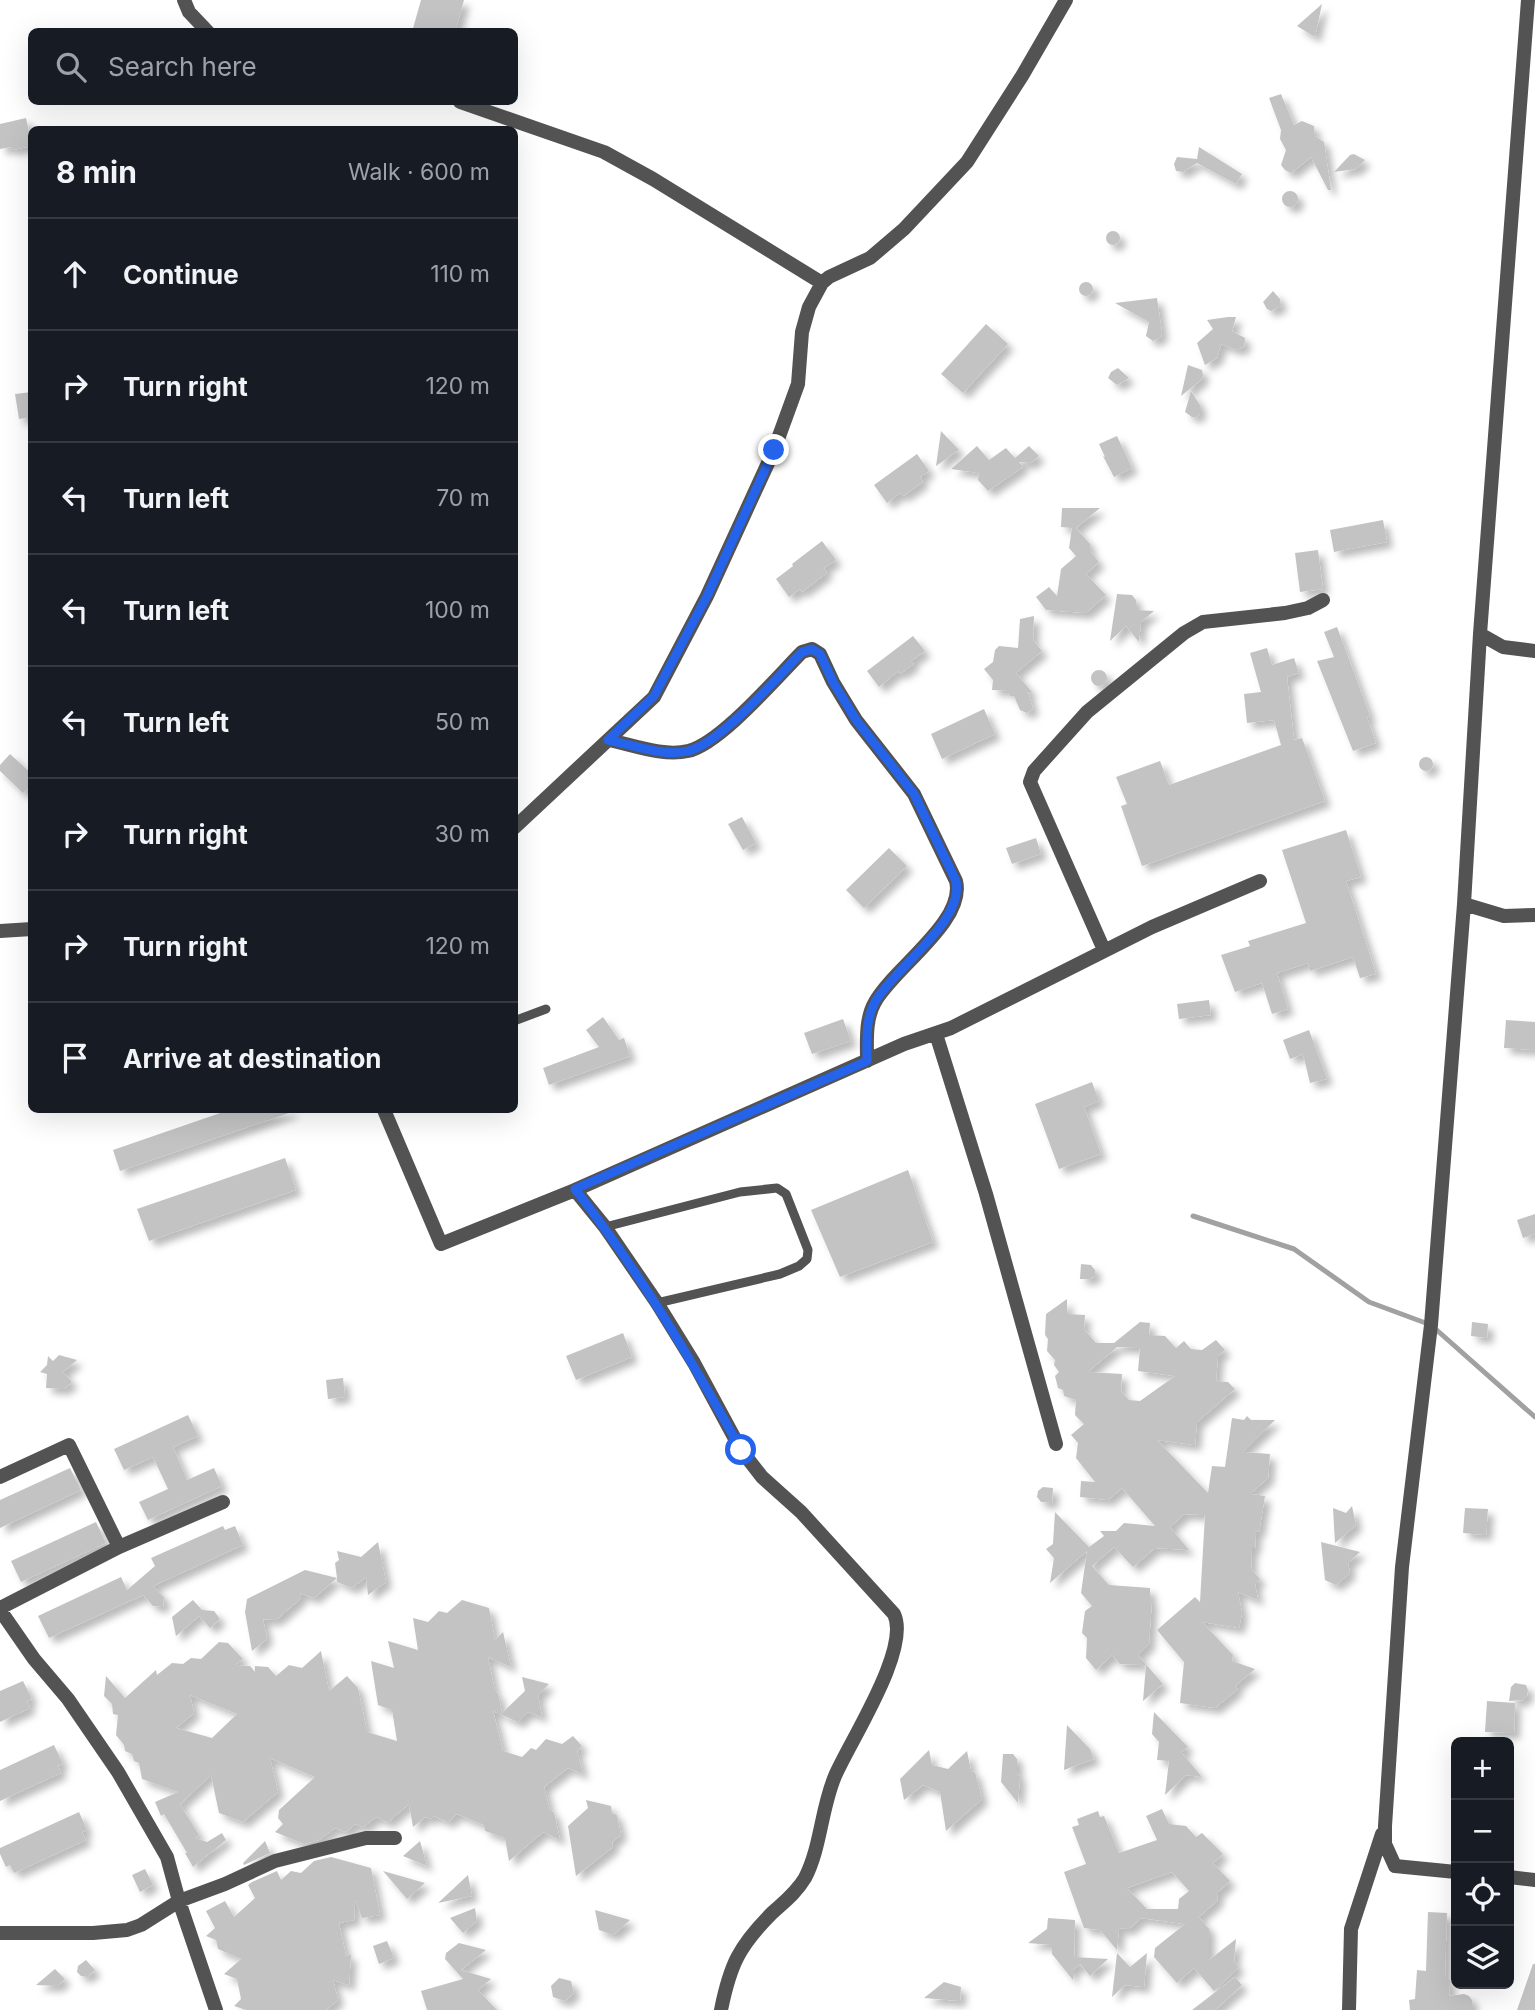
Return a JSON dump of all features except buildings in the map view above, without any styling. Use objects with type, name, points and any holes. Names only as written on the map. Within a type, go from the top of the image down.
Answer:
[{"type":"street","points":[[184,0],[189,12],[204,28]]},
{"type":"street","points":[[518,824],[654,696],[707,596],[774,450],[798,384],[802,332],[809,307],[821,283],[870,258],[904,229],[967,162],[1023,76],[1066,0]]},
{"type":"street","points":[[1451,1872],[1395,1866],[1385,1844],[1385,1826],[1402,1567],[1432,1325],[1528,0]]},
{"type":"street","points":[[469,105],[604,152],[653,179],[821,283]]},
{"type":"street","points":[[1104,950],[1030,782],[1034,771],[1087,712],[1184,633],[1203,622],[1285,613],[1308,608],[1323,600]]},
{"type":"street","points":[[1480,634],[1503,647],[1535,651]]},
{"type":"street","points":[[608,740],[670,753],[688,752],[701,747],[737,718],[802,652],[812,649],[820,654],[856,720],[914,794],[956,881],[958,891],[951,913],[874,1003],[868,1022],[867,1061]]},
{"type":"street","points":[[385,1113],[441,1244],[575,1189],[904,1044],[936,1034],[1104,950],[1217,897],[1260,881]]},
{"type":"street","points":[[1464,904],[1504,916],[1535,915]]},
{"type":"street","points":[[0,932],[28,929]]},
{"type":"street","points":[[936,1034],[986,1194],[1056,1444]]},
{"type":"street","points":[[575,1189],[605,1227],[657,1303],[694,1363],[741,1450],[762,1476],[801,1512],[894,1614],[899,1632],[880,1686],[836,1774],[825,1804],[814,1856],[805,1877],[794,1895],[744,1943],[729,1975],[721,2010]]},
{"type":"street","points":[[0,1477],[69,1445],[119,1547]]},
{"type":"street","points":[[216,2010],[167,1857],[118,1772],[68,1699],[34,1659],[0,1609],[119,1547],[223,1502]]},
{"type":"street","points":[[1349,2010],[1350,1929],[1385,1826]]},
{"type":"street","points":[[0,1933],[93,1933],[127,1930],[141,1925],[179,1901],[275,1861],[366,1838],[395,1838]]},
{"type":"street","points":[[1514,1878],[1535,1880]]},
{"type":"lane","points":[[518,1020],[546,1009]]},
{"type":"lane","points":[[605,1227],[740,1192],[777,1188],[786,1194],[807,1250],[807,1259],[799,1266],[657,1303]]},
{"type":"waterway","points":[[1193,1216],[1294,1249],[1369,1302],[1431,1325],[1535,1417]]},
{"type":"route","points":[[741,1450],[694,1363],[657,1303],[605,1227],[575,1189],[867,1061],[868,1022],[874,1003],[951,913],[958,891],[956,881],[914,794],[856,720],[820,654],[812,649],[802,652],[737,718],[701,747],[688,752],[670,753],[608,740],[654,696],[707,596],[774,450]]}]
